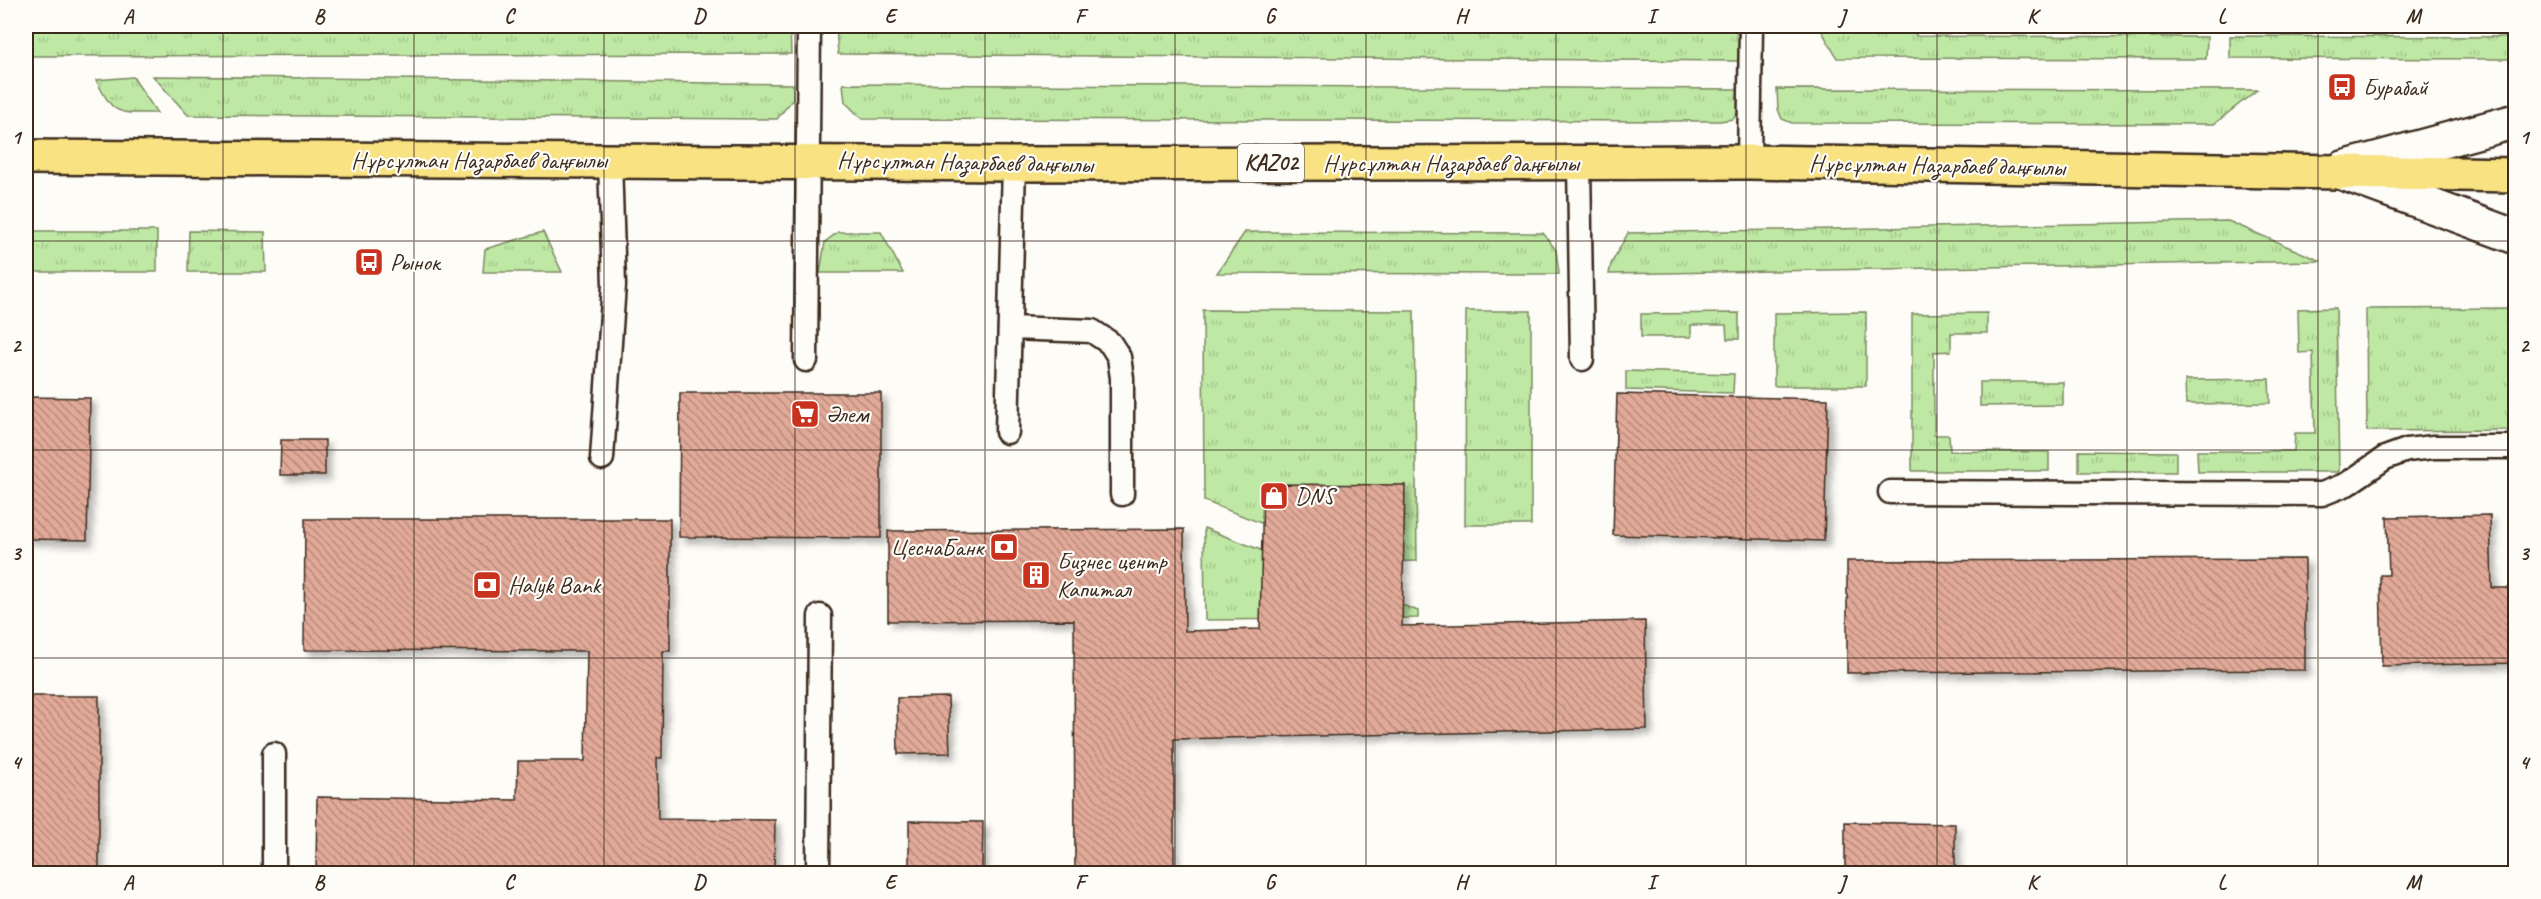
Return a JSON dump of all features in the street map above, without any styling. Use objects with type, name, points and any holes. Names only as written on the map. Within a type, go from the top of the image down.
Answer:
[{"type":"highway","name":"Нұрсұлтан Назарбаев даңғылы","points":[[26,157],[810,160],[1014,164],[1749,162],[2336,170],[2516,176]]},
{"type":"street","points":[[2336,170],[2516,121]]},
{"type":"street","points":[[2336,170],[2516,237]]},
{"type":"lane","points":[[806,360],[810,160],[809,26]]},
{"type":"lane","points":[[1749,162],[1751,26]]},
{"type":"lane","points":[[602,458],[614,285],[610,161]]},
{"type":"lane","points":[[1579,162],[1582,359]]},
{"type":"lane","points":[[1007,432],[1014,164]]},
{"type":"lane","points":[[1011,328],[1092,331],[1110,343],[1119,357],[1122,378],[1122,494]]},
{"type":"lane","points":[[1890,492],[2322,494],[2348,484],[2385,458],[2407,450],[2433,447],[2516,447]]},
{"type":"lane","points":[[818,873],[820,616]]},
{"type":"lane","points":[[274,754],[274,873]]},
{"type":"green space","points":[[26,26],[36,28],[790,26],[791,54],[26,56]]},
{"type":"green space","points":[[836,26],[1561,29],[1567,26],[1731,26],[1740,38],[1739,61],[838,54]]},
{"type":"green space","points":[[1819,26],[1908,26],[1917,36],[2207,37],[2206,59],[1837,58]]},
{"type":"green space","points":[[2230,36],[2515,37],[2515,59],[2230,58]]},
{"type":"green space","points":[[153,76],[793,84],[793,99],[777,119],[188,115]]},
{"type":"green space","points":[[133,77],[157,113],[125,112],[113,107],[96,80]]},
{"type":"green space","points":[[843,84],[1740,89],[1740,110],[1733,119],[1720,121],[862,119],[845,102]]},
{"type":"green space","points":[[1777,89],[2257,90],[2214,124],[1792,123],[1782,119],[1778,109]]},
{"type":"green space","points":[[2228,221],[2321,261],[1609,274],[1611,264],[1628,233]]},
{"type":"green space","points":[[26,231],[157,231],[157,272],[26,272]]},
{"type":"green space","points":[[189,231],[265,232],[266,272],[188,272]]},
{"type":"green space","points":[[543,232],[562,272],[483,272],[485,249]]},
{"type":"green space","points":[[838,232],[881,232],[903,273],[820,273],[825,242]]},
{"type":"green space","points":[[1245,232],[1543,233],[1556,250],[1559,274],[1217,273]]},
{"type":"green space","points":[[2336,308],[2339,472],[2198,472],[2197,451],[2294,451],[2295,433],[2315,433],[2313,352],[2299,353],[2298,309]]},
{"type":"green space","points":[[2515,308],[2515,430],[2367,431],[2366,309]]},
{"type":"green space","points":[[1203,310],[1414,311],[1417,561],[1364,563],[1204,501]]},
{"type":"green space","points":[[1466,311],[1531,311],[1531,525],[1465,525]]},
{"type":"green space","points":[[1866,312],[1866,386],[1774,386],[1774,313]]},
{"type":"green space","points":[[1739,313],[1739,339],[1727,339],[1726,325],[1691,325],[1691,337],[1641,337],[1641,314]]},
{"type":"green space","points":[[1987,313],[1987,333],[1951,333],[1951,351],[1934,352],[1934,435],[1949,435],[1950,451],[2049,452],[2049,471],[1912,471],[1912,314]]},
{"type":"green space","points":[[1626,371],[1734,374],[1733,393],[1626,390]]},
{"type":"green space","points":[[2269,379],[2270,403],[2186,404],[2185,380]]},
{"type":"green space","points":[[1980,382],[2063,382],[2063,405],[1980,406]]},
{"type":"green space","points":[[2079,451],[2176,452],[2176,472],[2079,472]]},
{"type":"green space","points":[[1204,528],[1418,611],[1418,618],[1205,620]]},
{"type":"building","points":[[680,393],[881,393],[881,538],[679,537]]},
{"type":"building","points":[[1617,394],[1828,399],[1824,541],[1613,535]]},
{"type":"building","points":[[26,397],[90,398],[87,540],[26,539]]},
{"type":"building","points":[[281,440],[325,440],[325,475],[280,475]]},
{"type":"building","points":[[1263,484],[1405,485],[1402,626],[1645,621],[1647,729],[1174,739],[1174,873],[1075,873],[1074,620],[888,621],[888,531],[1184,529],[1185,631],[1260,629]]},
{"type":"building","points":[[2490,515],[2492,588],[2516,588],[2516,663],[2382,666],[2380,575],[2389,575],[2387,517]]},
{"type":"building","points":[[305,519],[670,519],[670,651],[663,651],[662,758],[657,758],[658,819],[775,820],[774,873],[316,873],[317,797],[517,800],[518,761],[585,761],[587,651],[304,650]]},
{"type":"building","points":[[2305,559],[2305,670],[1847,673],[1847,561]]},
{"type":"building","points":[[26,696],[99,696],[99,873],[26,873]]},
{"type":"building","points":[[948,697],[950,753],[898,754],[897,698]]},
{"type":"building","points":[[909,821],[983,822],[982,873],[909,873]]},
{"type":"building","points":[[1845,822],[1955,824],[1955,873],[1845,873]]},
{"type":"place","name":"Бурабай","points":[[2342,87]]},
{"type":"place","name":"Рынок","points":[[369,262]]},
{"type":"place","name":"Әлем","points":[[805,414]]},
{"type":"place","name":"DNS","points":[[1274,496]]},
{"type":"place","name":"ЦеснаБанк","points":[[1004,547]]},
{"type":"place","name":"Бизнес центр Капитал","points":[[1036,575]]},
{"type":"place","name":"Halyk Bank","points":[[487,585]]}]
